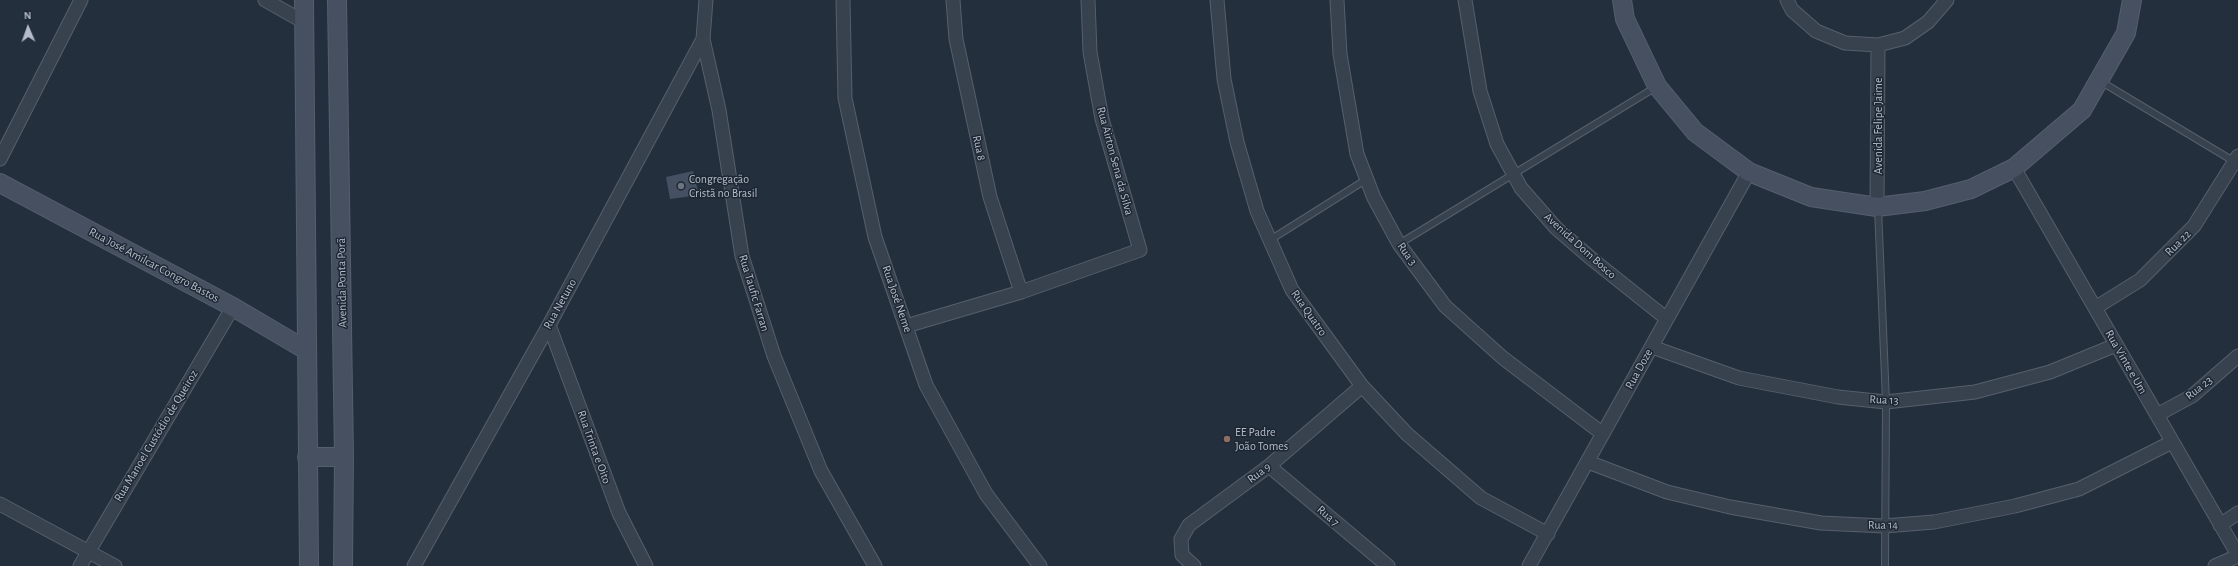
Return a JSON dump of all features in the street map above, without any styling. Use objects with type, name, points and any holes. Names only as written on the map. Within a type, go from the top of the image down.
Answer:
[{"type":"main road","points":[[304,0],[307,457],[310,566]]},
{"type":"main road","name":"Avenida Ponta Porã","points":[[337,0],[344,457],[343,566]]},
{"type":"main road","points":[[1622,0],[1625,19],[1657,86],[1694,132],[1749,172],[1811,197],[1878,207],[1925,201],[1971,189],[2014,168],[2082,110],[2126,33],[2132,0]]},
{"type":"main road","name":"Rua José Amilcar Congro Bastos","points":[[0,183],[233,307],[306,350]]},
{"type":"main road","points":[[307,457],[344,457]]},
{"type":"street","points":[[0,159],[81,0]]},
{"type":"street","points":[[265,0],[304,22]]},
{"type":"street","name":"Rua Taufic Farran","points":[[706,0],[703,39],[719,110],[742,256],[774,356],[822,471],[875,566]]},
{"type":"street","name":"Rua José Neme","points":[[843,0],[845,98],[875,237],[926,384],[982,487],[1040,566]]},
{"type":"street","name":"Rua 8","points":[[953,0],[956,39],[990,197],[1021,292]]},
{"type":"street","name":"Rua Airton Sena da Silva","points":[[1021,292],[1140,250],[1102,119],[1090,52],[1088,0]]},
{"type":"street","name":"Rua Quatro","points":[[1217,0],[1224,79],[1237,142],[1258,211],[1292,290],[1362,386],[1407,434],[1481,498],[1548,534]]},
{"type":"street","name":"Rua 3","points":[[1337,0],[1340,54],[1357,154],[1374,198],[1399,244],[1445,306],[1503,358],[1603,434]]},
{"type":"street","name":"Avenida Dom Bosco","points":[[1465,0],[1480,91],[1497,144],[1521,188],[1556,228],[1593,260],[1667,319]]},
{"type":"street","points":[[1787,0],[1792,10],[1816,31],[1845,43],[1878,45],[1905,38],[1928,22],[1947,0]]},
{"type":"street","name":"Rua Netuno","points":[[414,566],[549,325],[703,39]]},
{"type":"street","name":"Avenida Felipe Jaime","points":[[1878,45],[1878,207]]},
{"type":"street","name":"Rua 22","points":[[2095,308],[2140,280],[2194,226],[2237,161]]},
{"type":"street","name":"Rua Vinte e Um","points":[[2014,168],[2238,555]]},
{"type":"street","name":"Rua Doze","points":[[1530,566],[1749,172]]},
{"type":"street","points":[[906,326],[1021,292]]},
{"type":"street","name":"Rua Manoel Custódio de Queiroz","points":[[80,566],[233,307]]},
{"type":"street","name":"Rua Trinta e Oito","points":[[549,325],[619,513],[646,566]]},
{"type":"street","name":"Rua 13","points":[[1652,347],[1739,378],[1838,397],[1886,402],[1910,401],[1975,392],[2050,372],[2116,345]]},
{"type":"street","name":"Rua 23","points":[[2157,415],[2192,396],[2238,356]]},
{"type":"street","name":"Rua 9","points":[[1194,566],[1182,555],[1181,539],[1189,526],[1269,466],[1362,386]]},
{"type":"street","name":"Rua 14","points":[[1588,462],[1667,492],[1730,507],[1821,522],[1884,526],[1934,522],[2015,506],[2079,489],[2172,442]]},
{"type":"street","name":"Rua 7","points":[[1269,466],[1388,566]]},
{"type":"street","points":[[0,504],[115,566]]},
{"type":"street","points":[[2220,525],[2238,513]]},
{"type":"street","points":[[2215,566],[2238,555]]},
{"type":"lane","points":[[2099,80],[2237,161]]},
{"type":"lane","points":[[1399,244],[1657,86]]},
{"type":"lane","points":[[1270,240],[1367,179]]},
{"type":"lane","points":[[1878,207],[1886,402],[1884,566]]},
{"type":"building","name":"Congregação Cristã no Brasil","points":[[693,171],[699,195],[670,199],[666,177]]},
{"type":"place","name":"Congregação Cristã no Brasil","points":[[681,186]]},
{"type":"place","name":"EE Padre João Tomes","points":[[1227,439]]}]
